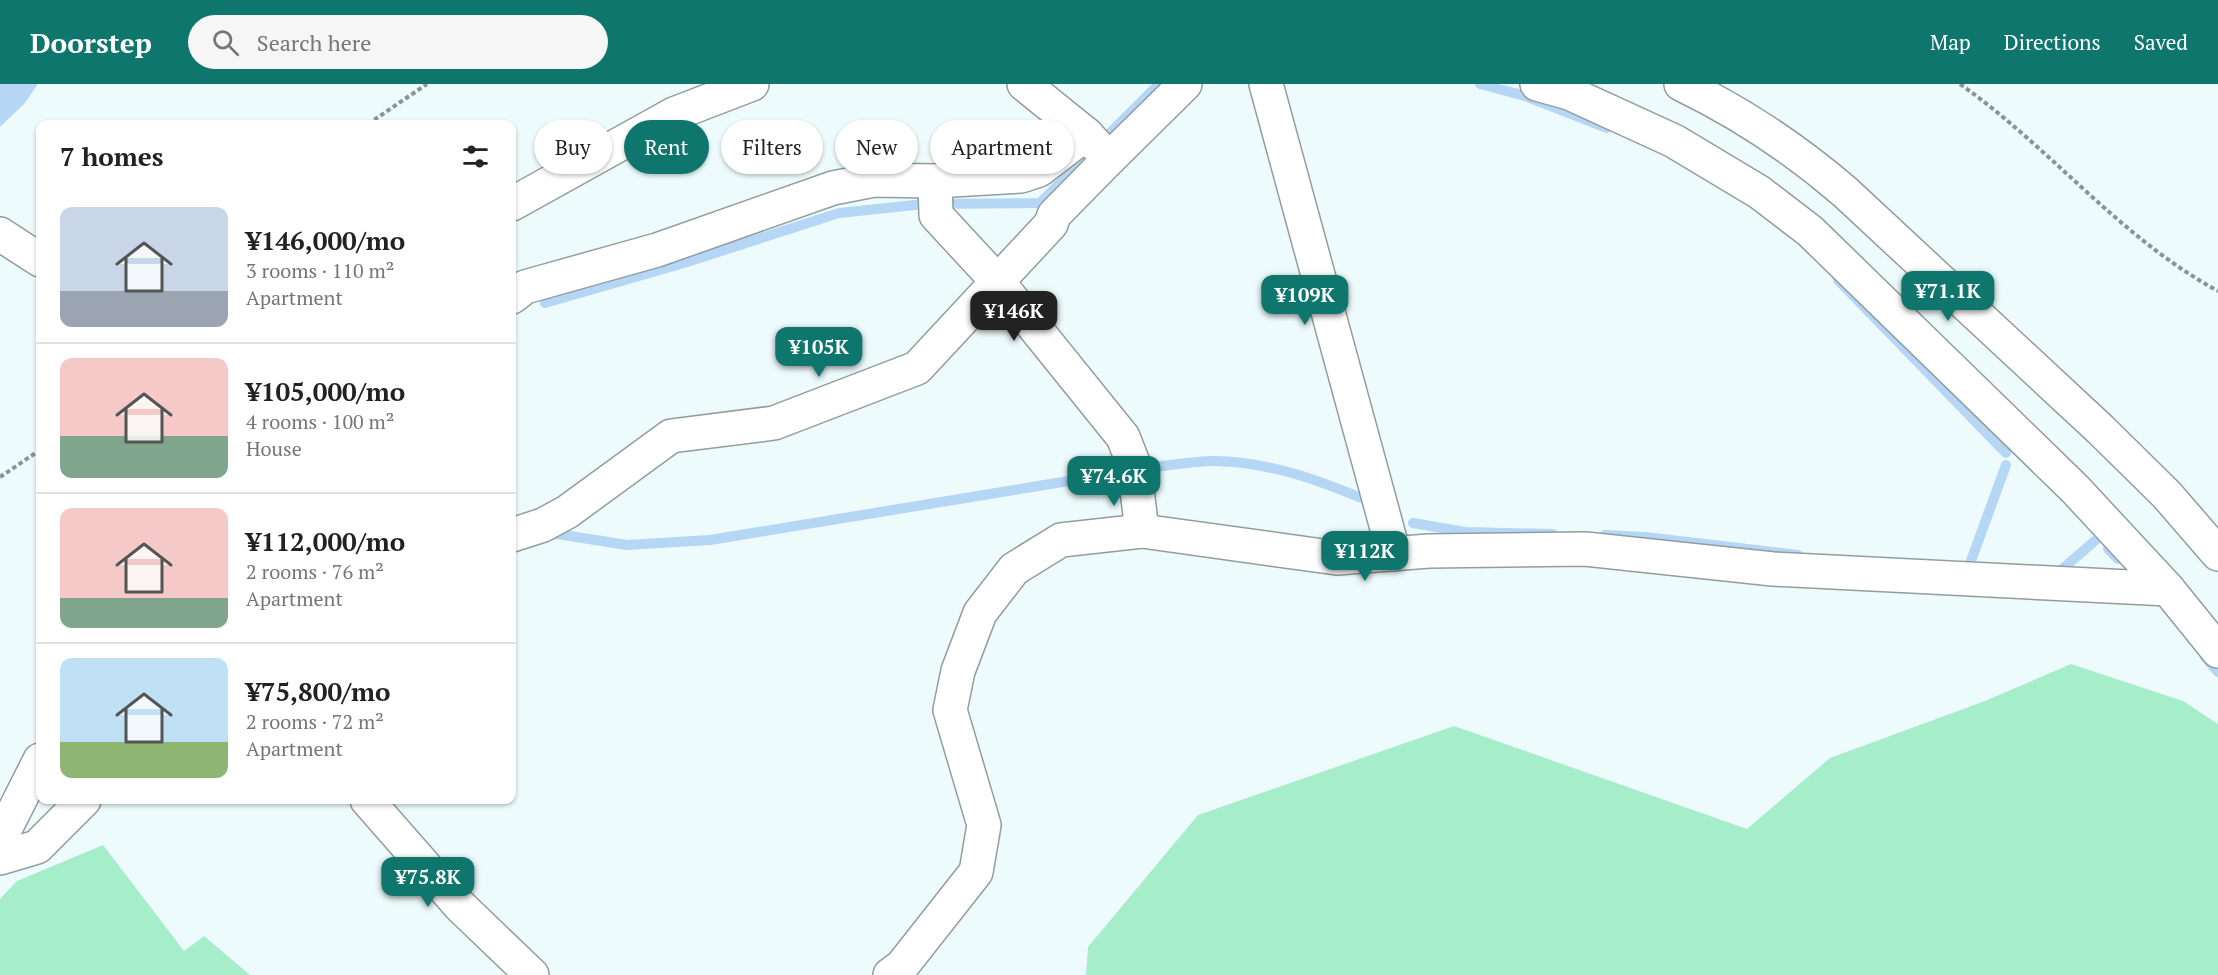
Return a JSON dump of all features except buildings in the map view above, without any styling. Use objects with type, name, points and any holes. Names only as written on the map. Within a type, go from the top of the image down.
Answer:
[{"type":"street","points":[[516,202],[674,114],[752,84]]},
{"type":"street","points":[[1024,84],[1097,146]]},
{"type":"street","points":[[516,294],[525,287],[657,250],[833,188],[874,180],[935,195],[1021,176],[1097,146],[1185,84]]},
{"type":"street","points":[[1266,84],[1394,554]]},
{"type":"street","points":[[1537,84],[1569,93],[1674,141],[1759,192],[1810,231],[2075,489],[2168,589],[2218,651]]},
{"type":"street","points":[[1681,84],[1765,130],[1811,163],[1845,192],[2109,438],[2167,495],[2218,554]]},
{"type":"street","points":[[516,534],[543,525],[567,512],[671,436],[774,423],[917,368],[1051,224],[1054,214],[1097,146]]},
{"type":"street","points":[[935,195],[998,282],[1123,437],[1135,471],[1142,531]]},
{"type":"street","points":[[0,234],[36,257]]},
{"type":"street","points":[[890,975],[902,966],[976,872],[984,825],[950,710],[958,671],[980,613],[1014,569],[1061,540],[1142,531],[1337,558],[1394,554],[1585,549],[1773,569],[2168,589]]},
{"type":"street","points":[[0,839],[36,768]]},
{"type":"street","points":[[0,858],[37,847],[80,804]]},
{"type":"street","points":[[371,804],[459,905],[532,975]]},
{"type":"path","points":[[374,120],[427,84]]},
{"type":"path","points":[[1960,84],[2001,113],[2131,233],[2188,275],[2218,291]]},
{"type":"path","points":[[0,477],[36,453]]},
{"type":"green space","points":[[2071,664],[2183,701],[2218,724],[2218,975],[1086,975],[1088,947],[1198,815],[1454,726],[1747,829],[1830,758],[1985,701]]},
{"type":"green space","points":[[103,845],[184,951],[204,936],[250,975],[0,975],[0,899],[17,881]]},
{"type":"water","points":[[0,84],[38,84],[24,104],[0,127]]},
{"type":"waterway","points":[[545,303],[684,263],[839,213],[924,204],[1040,203],[1159,84]]},
{"type":"waterway","points":[[1480,84],[1525,96],[1607,128]]},
{"type":"waterway","points":[[1838,280],[2006,453]]},
{"type":"waterway","points":[[547,536],[557,534],[627,545],[710,540],[1154,467],[1207,461],[1234,462],[1273,468],[1329,485],[1366,500]]},
{"type":"waterway","points":[[1968,569],[2006,465]]},
{"type":"waterway","points":[[1413,523],[1465,532],[1553,534]]},
{"type":"waterway","points":[[1605,535],[1645,537],[1798,555]]},
{"type":"waterway","points":[[2053,571],[2060,571],[2097,539]]},
{"type":"waterway","points":[[2108,549],[2118,559]]},
{"type":"waterway","points":[[2205,657],[2218,672]]}]
